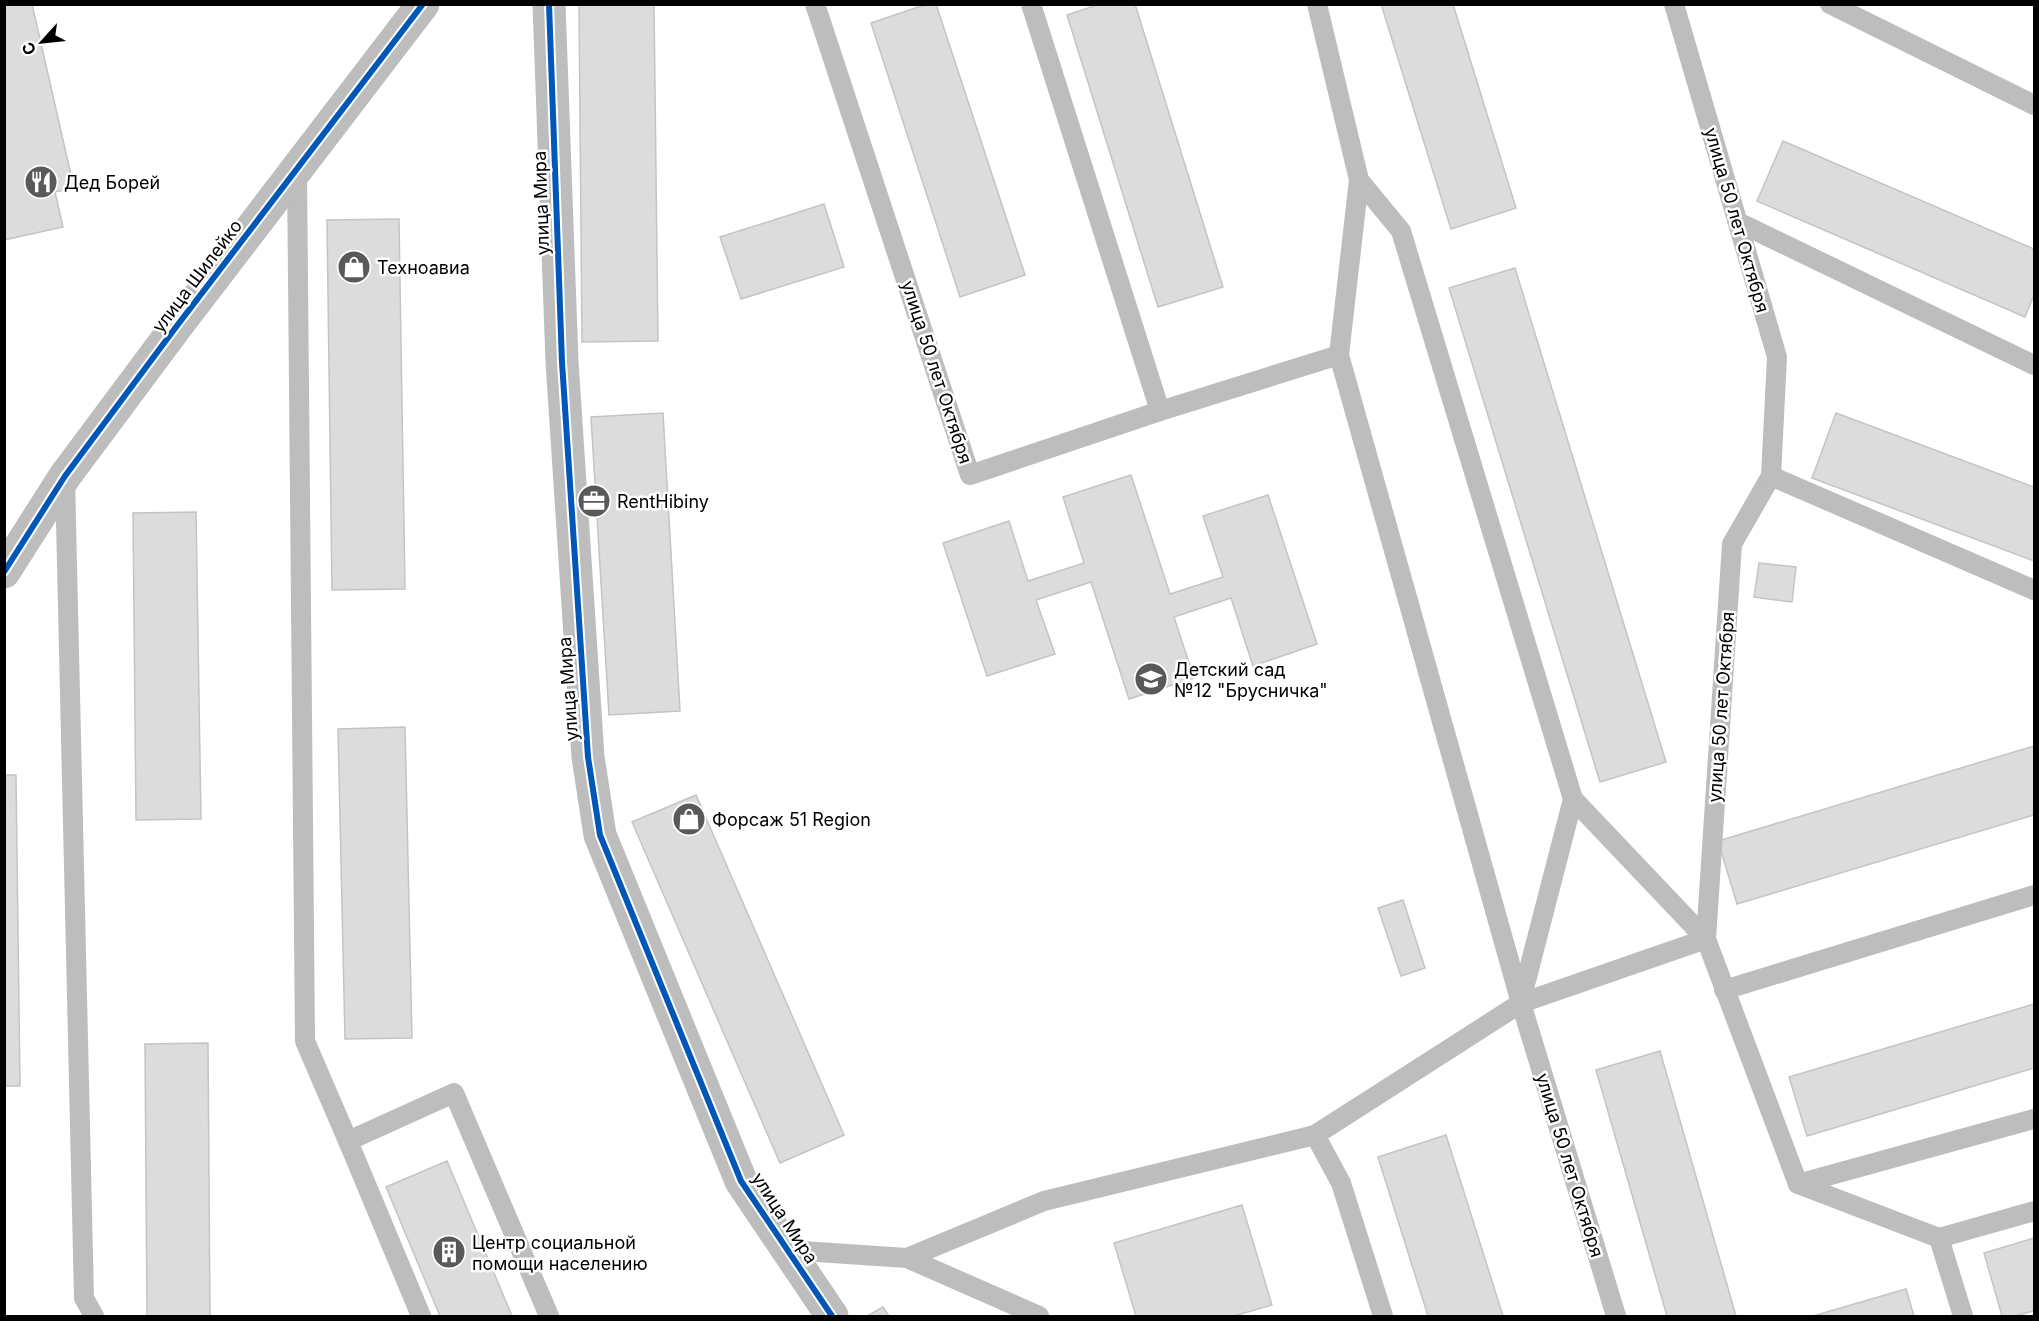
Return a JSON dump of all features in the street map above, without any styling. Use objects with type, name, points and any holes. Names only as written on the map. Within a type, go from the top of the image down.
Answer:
[{"type":"street","name":"улица Шилейко","points":[[4,572],[65,476],[183,317],[423,4]]},
{"type":"street","name":"улица Мира","points":[[549,4],[562,362],[588,757],[600,835],[741,1181],[832,1317]]},
{"type":"lane","name":"улица 50 лет Октября","points":[[815,4],[970,474],[1339,355]]},
{"type":"lane","points":[[1031,4],[1160,411]]},
{"type":"lane","name":"улица 50 лет Октября","points":[[1317,4],[1359,180],[1339,355],[1521,1003],[1616,1317]]},
{"type":"lane","name":"улица 50 лет Октября","points":[[1674,4],[1778,357],[1771,476],[1732,544],[1706,939],[1798,1184]]},
{"type":"lane","points":[[1830,4],[2034,105]]},
{"type":"lane","points":[[297,170],[305,1041],[421,1317]]},
{"type":"lane","points":[[907,1258],[1044,1201],[1315,1135],[1521,1003],[1706,939],[1573,799],[1401,231],[1359,180]]},
{"type":"lane","points":[[1738,222],[2034,365]]},
{"type":"lane","points":[[65,476],[84,1298],[94,1317]]},
{"type":"lane","points":[[1771,476],[2034,590]]},
{"type":"lane","points":[[1521,1003],[1573,799]]},
{"type":"lane","points":[[1724,990],[2034,895]]},
{"type":"lane","points":[[348,1142],[454,1093],[549,1317]]},
{"type":"lane","points":[[1798,1184],[2034,1119]]},
{"type":"lane","points":[[1315,1135],[1341,1183],[1383,1317]]},
{"type":"lane","points":[[1798,1184],[1939,1238],[2034,1211]]},
{"type":"lane","points":[[1939,1238],[1963,1317]]},
{"type":"lane","points":[[787,1250],[907,1258],[1039,1317]]},
{"type":"building","points":[[4,4],[32,4],[74,188],[55,192],[63,227],[4,240]]},
{"type":"building","points":[[579,4],[654,4],[658,341],[582,342]]},
{"type":"building","points":[[927,4],[936,4],[1025,275],[960,297],[871,23]]},
{"type":"building","points":[[1100,4],[1135,4],[1223,287],[1158,307],[1067,15]]},
{"type":"building","points":[[1381,4],[1453,4],[1516,208],[1451,229]]},
{"type":"building","points":[[1783,141],[2034,249],[2034,295],[2025,317],[1757,201]]},
{"type":"building","points":[[824,204],[844,267],[741,299],[720,237]]},
{"type":"building","points":[[399,219],[405,589],[332,590],[327,220]]},
{"type":"building","points":[[1515,268],[1666,762],[1600,782],[1449,288]]},
{"type":"building","points":[[663,413],[680,711],[609,715],[591,417]]},
{"type":"building","points":[[1836,413],[2034,487],[2034,561],[1812,478]]},
{"type":"building","points":[[1131,475],[1170,594],[1223,577],[1203,516],[1268,495],[1317,644],[1253,666],[1231,598],[1174,617],[1194,678],[1129,699],[1091,582],[1036,600],[1055,654],[987,676],[943,543],[1009,521],[1028,581],[1084,563],[1063,497]]},
{"type":"building","points":[[196,512],[201,819],[136,820],[133,513]]},
{"type":"building","points":[[1759,563],[1796,567],[1792,602],[1754,597]]},
{"type":"building","points":[[405,727],[412,1038],[345,1039],[338,729]]},
{"type":"building","points":[[2034,746],[2034,815],[1737,904],[1718,841]]},
{"type":"building","points":[[4,775],[16,775],[20,1086],[4,1086]]},
{"type":"building","points":[[696,795],[844,1135],[780,1163],[632,822]]},
{"type":"building","points":[[1403,900],[1425,968],[1401,976],[1378,908]]},
{"type":"building","points":[[2034,1004],[2034,1068],[1807,1136],[1789,1077]]},
{"type":"building","points":[[208,1043],[210,1316],[147,1316],[145,1044]]},
{"type":"building","points":[[1660,1051],[1736,1316],[1667,1316],[1596,1070]]},
{"type":"building","points":[[1446,1135],[1503,1316],[1428,1316],[1378,1157]]},
{"type":"building","name":"Центр социальной помощи населению","points":[[447,1161],[512,1316],[440,1316],[386,1187]]},
{"type":"building","points":[[1242,1205],[1272,1305],[1234,1316],[1136,1316],[1114,1243]]},
{"type":"building","points":[[2034,1238],[2034,1311],[2014,1316],[2002,1316],[1984,1253]]},
{"type":"building","points":[[1906,1289],[1914,1316],[1813,1316]]},
{"type":"building","points":[[883,1307],[889,1316],[867,1316]]},
{"type":"cycle path","points":[[4,572],[65,476],[423,4]]},
{"type":"cycle path","points":[[549,4],[562,362],[588,757],[600,835],[741,1181],[832,1316]]},
{"type":"place","name":"Дед Борей","points":[[41,182]]},
{"type":"place","name":"Техноавиа","points":[[354,267]]},
{"type":"place","name":"RentHibiny","points":[[594,501]]},
{"type":"place","name":"Детский сад №12 \"Брусничка\"","points":[[1151,679]]},
{"type":"place","name":"Форсаж 51 Region","points":[[689,819]]},
{"type":"place","name":"Центр социальной помощи населению","points":[[449,1252]]}]
